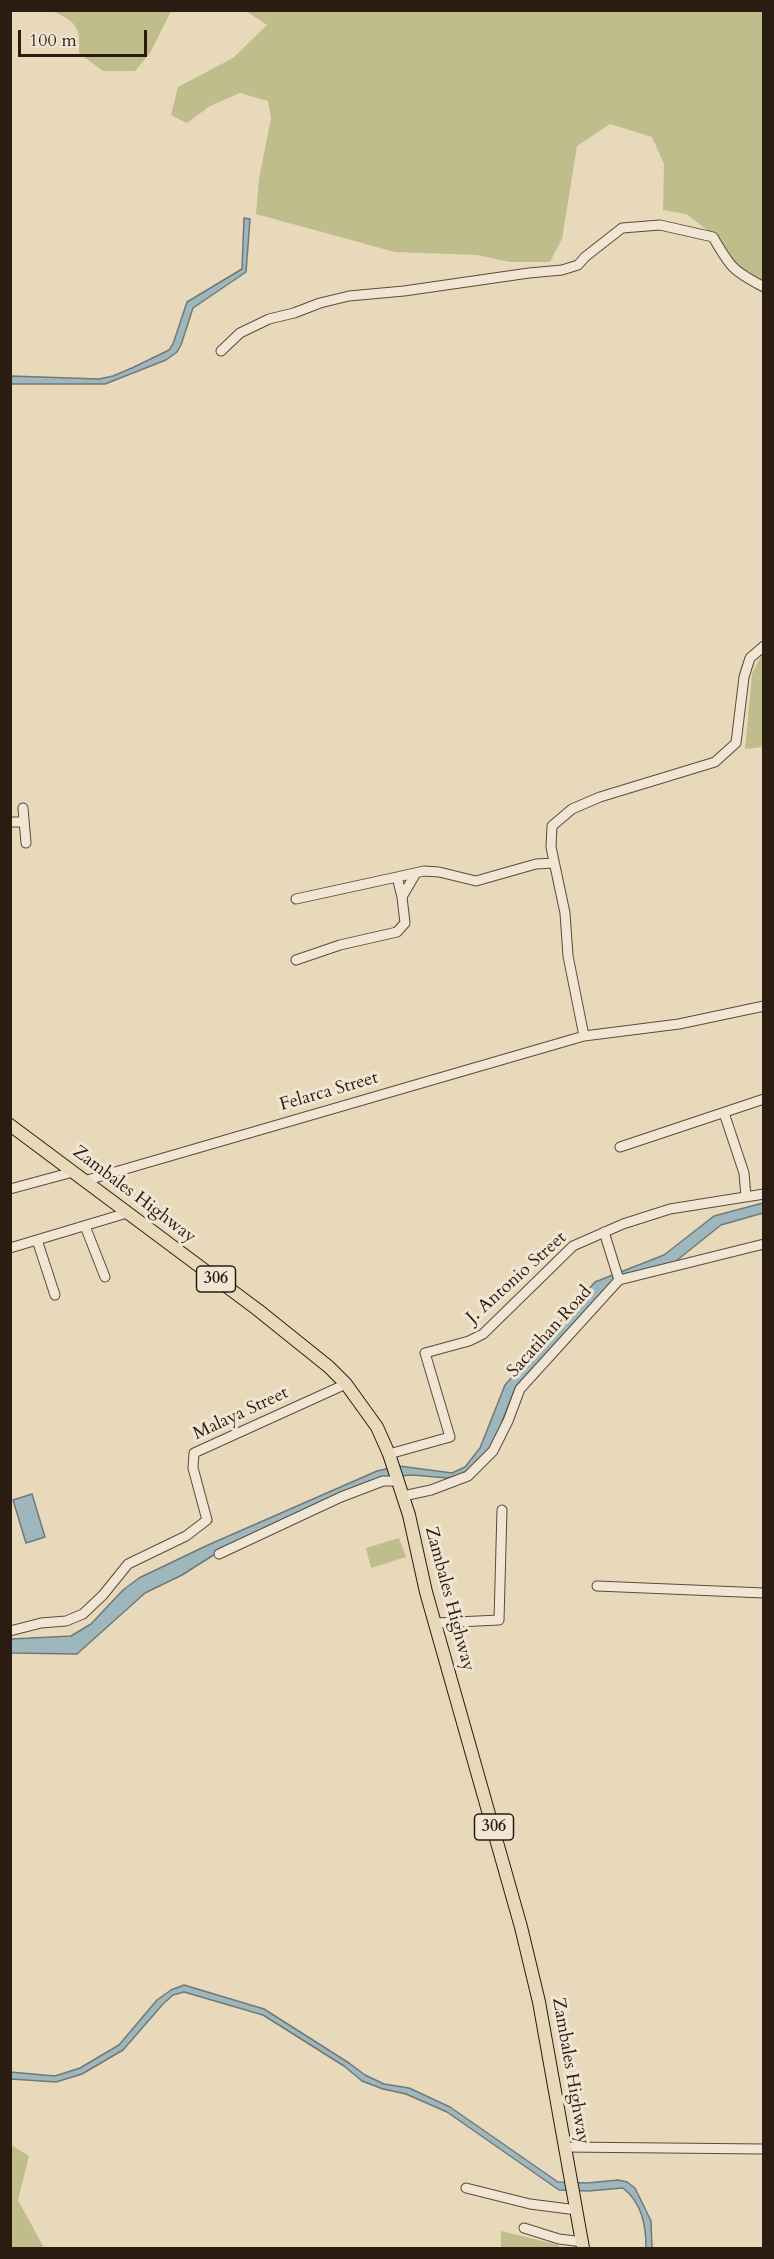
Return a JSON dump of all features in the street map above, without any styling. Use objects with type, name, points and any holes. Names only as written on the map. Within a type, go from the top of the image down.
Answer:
[{"type":"main road","name":"Zambales Highway","points":[[10,1125],[258,1310],[329,1367],[346,1384],[377,1427],[403,1496],[521,1927],[539,2002],[583,2245]]},
{"type":"street","points":[[220,351],[240,333],[269,319],[349,296],[562,270],[578,265],[622,228],[660,225],[713,237],[728,263],[742,276],[764,287]]},
{"type":"street","points":[[584,1036],[568,956],[565,913],[551,847],[552,826],[572,809],[600,797],[715,762],[736,743],[744,677],[750,658],[764,646]]},
{"type":"street","points":[[23,808],[26,843]]},
{"type":"street","points":[[10,822],[24,822]]},
{"type":"street","points":[[296,899],[416,873],[439,872],[476,881],[537,864],[554,863]]},
{"type":"street","points":[[402,897],[416,873]]},
{"type":"street","points":[[296,960],[340,945],[397,932],[405,923],[397,877]]},
{"type":"street","name":"Felarca Street","points":[[84,1181],[584,1036],[679,1024],[764,1006]]},
{"type":"street","points":[[620,1147],[764,1099]]},
{"type":"street","points":[[724,1113],[744,1173],[746,1197]]},
{"type":"street","points":[[10,1190],[73,1172]]},
{"type":"street","name":"J. Antonio Street","points":[[390,1457],[450,1437],[425,1353],[469,1341],[483,1334],[573,1246],[604,1232],[670,1209],[764,1194]]},
{"type":"street","points":[[10,1248],[128,1213]]},
{"type":"street","points":[[85,1226],[105,1277]]},
{"type":"street","points":[[604,1232],[619,1280],[764,1244]]},
{"type":"street","points":[[37,1240],[55,1295]]},
{"type":"street","name":"Sacatihan Road","points":[[403,1496],[431,1490],[468,1476],[493,1452],[508,1422],[520,1389],[619,1280]]},
{"type":"street","name":"Malaya Street","points":[[10,1631],[41,1623],[66,1621],[83,1614],[103,1595],[128,1564],[186,1536],[207,1520],[193,1468],[194,1453],[346,1384]]},
{"type":"street","points":[[219,1554],[341,1497],[383,1481],[397,1480]]},
{"type":"street","points":[[436,1623],[499,1620],[502,1510]]},
{"type":"street","points":[[597,1586],[764,1593]]},
{"type":"street","points":[[565,2147],[764,2149]]},
{"type":"street","points":[[466,2188],[530,2204],[577,2210]]},
{"type":"street","points":[[524,2228],[583,2245]]},
{"type":"shaded area","points":[[52,11],[171,11],[150,53],[135,71],[103,71],[79,53],[79,36],[75,26]]},
{"type":"shaded area","points":[[246,11],[763,11],[763,285],[736,268],[718,238],[686,214],[663,210],[664,164],[652,137],[610,124],[577,146],[562,239],[550,262],[510,262],[477,255],[395,252],[256,214],[259,179],[271,118],[268,101],[240,93],[210,106],[187,123],[171,115],[178,87],[233,58],[267,25]]},
{"type":"shaded area","points":[[763,652],[763,747],[745,749],[752,674]]},
{"type":"shaded area","points":[[399,1538],[406,1557],[371,1568],[366,1548]]},
{"type":"shaded area","points":[[11,2145],[29,2156],[18,2200],[44,2248],[11,2248]]},
{"type":"shaded area","points":[[501,2231],[559,2245],[559,2248],[501,2248]]},
{"type":"water","points":[[244,218],[250,219],[246,272],[193,308],[181,345],[177,352],[166,360],[105,384],[11,384],[11,376],[99,379],[113,376],[169,350],[187,302],[242,269]]},
{"type":"water","points":[[763,1203],[763,1213],[721,1225],[671,1265],[611,1286],[516,1386],[490,1452],[467,1474],[447,1478],[398,1476],[212,1556],[182,1575],[145,1593],[77,1654],[11,1653],[11,1639],[71,1636],[91,1624],[123,1590],[139,1578],[208,1545],[377,1471],[399,1466],[452,1473],[465,1467],[480,1448],[505,1385],[595,1282],[664,1255],[714,1216]]},
{"type":"water","points":[[32,1494],[45,1537],[26,1543],[13,1500]]},
{"type":"water","points":[[184,1985],[264,2009],[365,2075],[384,2084],[409,2088],[450,2107],[558,2182],[587,2183],[618,2180],[627,2182],[635,2188],[651,2221],[652,2248],[646,2248],[644,2223],[639,2208],[635,2200],[623,2188],[588,2191],[559,2190],[447,2112],[406,2094],[362,2081],[344,2066],[263,2015],[184,1992],[173,1995],[163,2004],[123,2050],[82,2074],[56,2082],[11,2079],[10,2072],[55,2076],[80,2068],[119,2045],[157,2000],[171,1990]]}]
